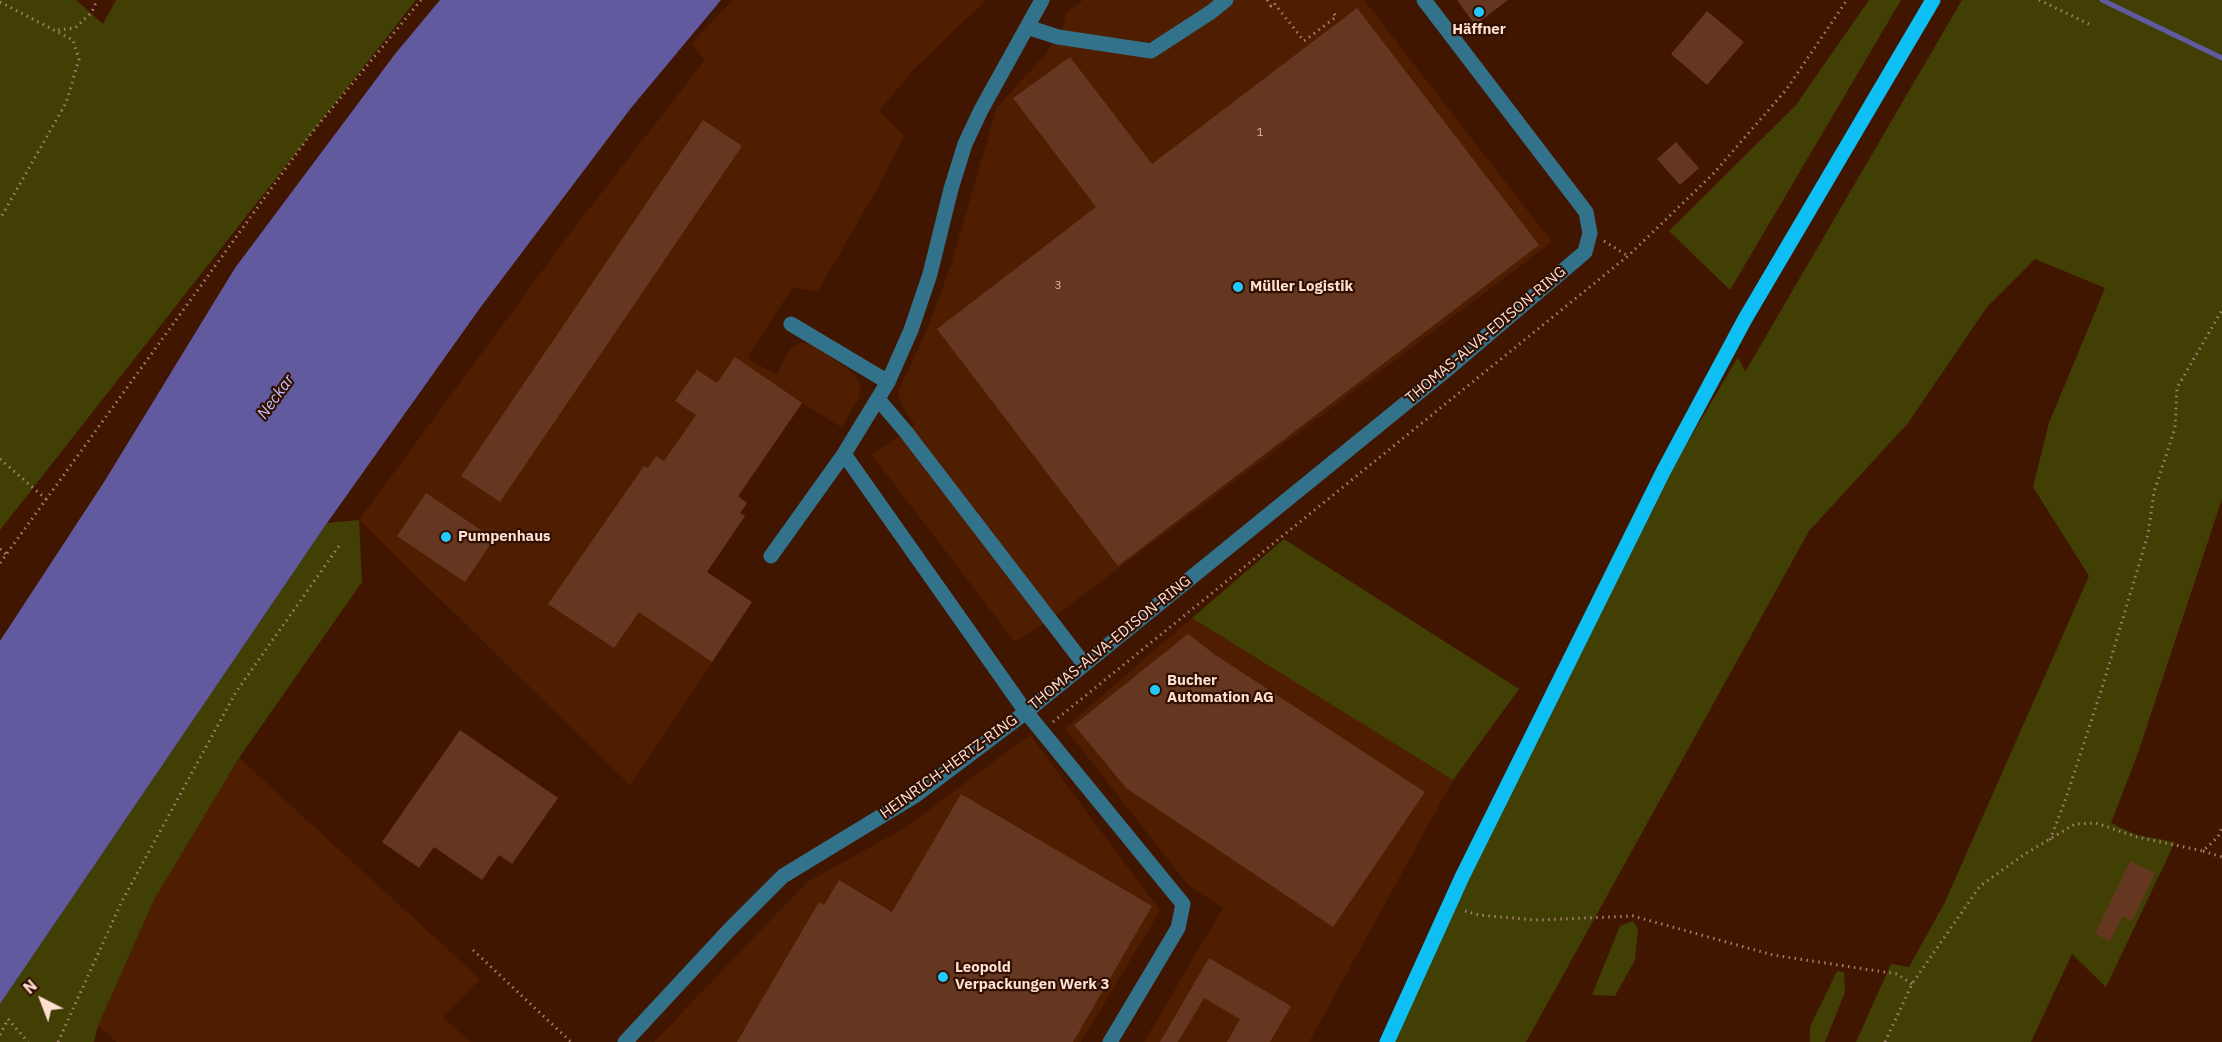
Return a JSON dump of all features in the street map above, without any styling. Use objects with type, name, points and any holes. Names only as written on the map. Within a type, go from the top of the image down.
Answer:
[{"type":"main road","points":[[1387,1042],[1466,867],[1664,470],[1745,319],[1933,0]]},
{"type":"street","points":[[771,556],[844,454],[888,382],[911,330],[930,274],[951,189],[965,144],[981,110],[1042,0]]},
{"type":"street","points":[[1027,27],[1058,37],[1151,51],[1226,0]]},
{"type":"street","points":[[1424,0],[1586,212],[1590,233]]},
{"type":"street","name":"THOMAS-ALVA-EDISON-RING","points":[[844,454],[1026,712],[1444,372],[1585,252],[1590,233]]},
{"type":"street","points":[[790,324],[888,382]]},
{"type":"street","points":[[878,399],[906,432],[1084,664]]},
{"type":"street","name":"HEINRICH-HERTZ-RING","points":[[625,1042],[730,929],[783,876],[916,795],[1026,712],[1183,904],[1178,927],[1110,1042]]},
{"type":"path","points":[[57,30],[75,28],[92,12],[97,0]]},
{"type":"path","points":[[0,562],[310,135],[421,0]]},
{"type":"path","points":[[1267,0],[1271,6],[1274,3],[1304,41],[1336,17],[1332,10]]},
{"type":"path","points":[[1041,731],[1628,256],[1713,174],[1786,90],[1847,0]]},
{"type":"path","points":[[2039,0],[2091,24]]},
{"type":"path","points":[[0,2],[74,40],[79,59],[66,103],[0,219]]},
{"type":"path","points":[[1590,233],[1628,256]]},
{"type":"path","points":[[2050,840],[2102,688],[2148,534],[2154,492],[2175,428],[2177,388],[2222,310]]},
{"type":"path","points":[[0,459],[47,500]]},
{"type":"path","points":[[58,1042],[122,901],[236,692],[339,546]]},
{"type":"path","points":[[0,549],[7,555]]},
{"type":"path","points":[[1885,1042],[1912,984],[1980,886],[2075,824],[2096,823],[2137,837],[2222,857]]},
{"type":"path","points":[[2203,851],[2218,837],[2222,827]]},
{"type":"path","points":[[1448,907],[1479,915],[1535,920],[1633,916],[1773,955],[1897,974],[1912,984]]},
{"type":"path","points":[[473,950],[571,1042]]},
{"type":"path","points":[[0,1035],[8,1019],[28,1042]]},
{"type":"shaded area","points":[[0,0],[76,0],[103,24],[116,0],[416,0],[0,530]]},
{"type":"shaded area","points":[[733,0],[986,0],[913,70],[879,111],[904,136],[877,189],[818,291],[792,288],[747,358],[776,375],[790,349],[800,343],[813,344],[850,371],[857,379],[861,389],[859,398],[841,427],[802,403],[739,496],[747,503],[740,513],[745,516],[707,572],[752,602],[630,785],[359,520],[568,236],[705,60],[691,44]]},
{"type":"shaded area","name":"Müller Logistik","points":[[1083,0],[1364,0],[1552,242],[1050,620],[1015,642],[872,455],[915,425],[902,406],[898,392],[929,325],[951,265],[997,107],[1046,54],[1064,25],[1065,13]]},
{"type":"shaded area","points":[[1869,0],[1901,0],[1730,290],[1669,231],[1796,105]]},
{"type":"shaded area","points":[[1962,0],[2222,0],[2222,499],[2138,753],[2111,823],[2137,835],[2175,842],[2106,987],[2072,954],[2031,1042],[1856,1042],[1891,964],[1909,967],[1945,902],[2089,576],[2033,487],[2049,423],[2105,288],[2035,259],[1987,307],[1908,423],[1809,531],[1526,1042],[1392,1042],[1457,902],[1669,474],[1738,357],[1745,372]]},
{"type":"shaded area","points":[[359,520],[362,582],[239,758],[154,900],[98,1026],[94,1042],[0,1042],[0,1004],[327,523]]},
{"type":"shaded area","points":[[1284,539],[1519,689],[1453,780],[1192,618]]},
{"type":"shaded area","points":[[1192,618],[1453,780],[1309,1042],[1144,1042],[1223,908],[1188,885],[1065,728]]},
{"type":"shaded area","name":"Leopold Verpackungen Werk 3","points":[[1030,735],[1160,911],[1081,1042],[654,1042],[807,882],[903,829]]},
{"type":"shaded area","points":[[239,758],[480,979],[443,1017],[470,1042],[117,1042],[98,1026],[154,900]]},
{"type":"shaded area","points":[[1633,921],[1638,929],[1635,960],[1615,996],[1592,995],[1620,926]]},
{"type":"shaded area","points":[[1837,971],[1844,972],[1845,992],[1825,1042],[1810,1042],[1810,1027]]},
{"type":"water","name":"Neckar","points":[[440,0],[721,0],[631,108],[480,308],[327,523],[0,1004],[0,641],[104,482],[235,268],[395,54]]},
{"type":"building","name":"Häffner","points":[[1457,0],[1508,0],[1475,25]]},
{"type":"building","name":"Müller Logistik","points":[[1357,8],[1539,245],[1118,566],[937,329],[1096,207],[1013,98],[1070,57],[1152,164]]},
{"type":"building","points":[[1707,11],[1744,42],[1707,85],[1671,54]]},
{"type":"building","points":[[703,120],[742,146],[500,502],[461,476]]},
{"type":"building","points":[[1676,142],[1699,168],[1680,185],[1657,159]]},
{"type":"building","points":[[735,357],[802,403],[738,496],[747,503],[740,513],[745,516],[707,572],[752,602],[712,662],[639,612],[614,648],[548,604],[644,466],[648,468],[656,456],[664,461],[696,415],[675,401],[697,370],[717,383]]},
{"type":"building","name":"Pumpenhaus","points":[[426,493],[494,539],[465,582],[397,536]]},
{"type":"building","points":[[1188,634],[1214,654],[1425,792],[1333,927],[1126,788],[1074,725]]},
{"type":"building","points":[[460,730],[558,798],[512,864],[499,855],[482,880],[434,847],[419,868],[382,842]]},
{"type":"building","name":"Leopold Verpackungen Werk 3","points":[[961,794],[1152,906],[1073,1042],[737,1042],[819,902],[824,905],[839,880],[892,912]]},
{"type":"building","points":[[2130,861],[2155,873],[2132,921],[2123,916],[2110,941],[2095,934]]},
{"type":"building","points":[[1209,958],[1291,1006],[1270,1042],[1227,1042],[1240,1019],[1204,998],[1178,1042],[1160,1042]]},
{"type":"waterway","points":[[2102,0],[2222,58]]},
{"type":"place","name":"Häffner","points":[[1479,12]]},
{"type":"place","name":"Müller Logistik","points":[[1238,287]]},
{"type":"place","name":"Pumpenhaus","points":[[446,537]]},
{"type":"place","name":"Bucher Automation AG","points":[[1155,690]]},
{"type":"place","name":"Leopold Verpackungen Werk 3","points":[[943,977]]}]
